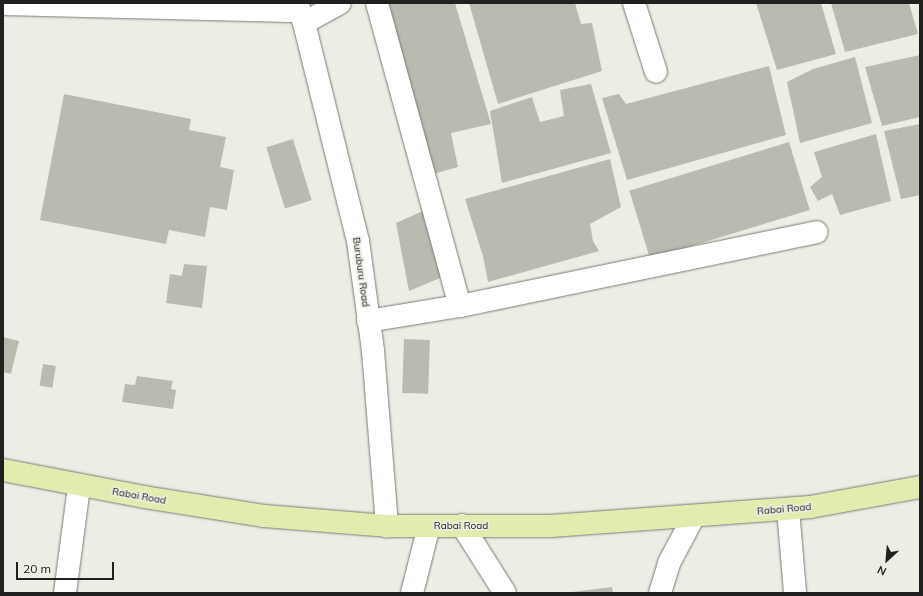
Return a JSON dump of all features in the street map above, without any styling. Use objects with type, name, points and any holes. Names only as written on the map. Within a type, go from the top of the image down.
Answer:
[{"type":"main road","name":"Rabai Road","points":[[3,470],[79,486],[264,516],[387,526],[551,526],[694,516],[810,507],[920,487]]},
{"type":"street","points":[[3,4],[300,12],[340,3]]},
{"type":"street","points":[[377,3],[460,306]]},
{"type":"street","points":[[634,3],[656,72]]},
{"type":"street","name":"Buruburu Road","points":[[300,12],[358,241],[373,351],[387,526]]},
{"type":"street","points":[[368,321],[460,306],[816,232]]},
{"type":"street","points":[[67,592],[79,486]]},
{"type":"street","points":[[788,508],[795,593]]},
{"type":"street","points":[[660,593],[669,563],[694,516]]},
{"type":"street","points":[[412,593],[429,526]]},
{"type":"street","points":[[462,526],[505,593]]},
{"type":"building","points":[[382,3],[455,3],[491,124],[451,133],[458,167],[426,176]]},
{"type":"building","points":[[469,3],[575,3],[581,24],[592,23],[602,71],[498,104]]},
{"type":"building","points":[[756,3],[821,3],[836,54],[777,70]]},
{"type":"building","points":[[831,3],[909,3],[918,34],[845,52]]},
{"type":"building","points":[[920,55],[920,117],[882,126],[865,67]]},
{"type":"building","points":[[855,57],[872,123],[800,143],[787,82],[813,69]]},
{"type":"building","points":[[769,66],[786,135],[627,180],[602,98],[619,94],[626,104]]},
{"type":"building","points":[[591,84],[611,153],[502,183],[490,111],[532,97],[540,122],[564,116],[560,90]]},
{"type":"building","points":[[64,94],[191,119],[189,130],[226,137],[220,167],[234,170],[227,210],[210,207],[205,237],[169,230],[166,244],[40,220]]},
{"type":"building","points":[[920,124],[920,195],[901,199],[884,131]]},
{"type":"building","points":[[876,134],[891,201],[840,215],[832,194],[818,201],[810,187],[822,177],[814,152]]},
{"type":"building","points":[[293,139],[312,200],[285,208],[266,147]]},
{"type":"building","points":[[789,142],[810,210],[650,259],[629,191]]},
{"type":"building","points":[[610,159],[621,207],[590,224],[593,241],[599,251],[488,282],[483,256],[465,199]]},
{"type":"building","points":[[432,207],[445,276],[409,291],[396,223]]},
{"type":"building","points":[[184,264],[207,266],[202,308],[166,303],[170,274],[182,276]]},
{"type":"building","points":[[3,337],[19,341],[11,374],[3,372]]},
{"type":"building","points":[[404,339],[430,340],[428,394],[402,393]]},
{"type":"building","points":[[43,364],[56,366],[52,388],[40,386]]},
{"type":"building","points":[[137,376],[173,381],[171,389],[176,390],[173,409],[122,402],[125,384],[135,385]]},
{"type":"building","points":[[612,587],[613,593],[572,593],[572,592]]}]
